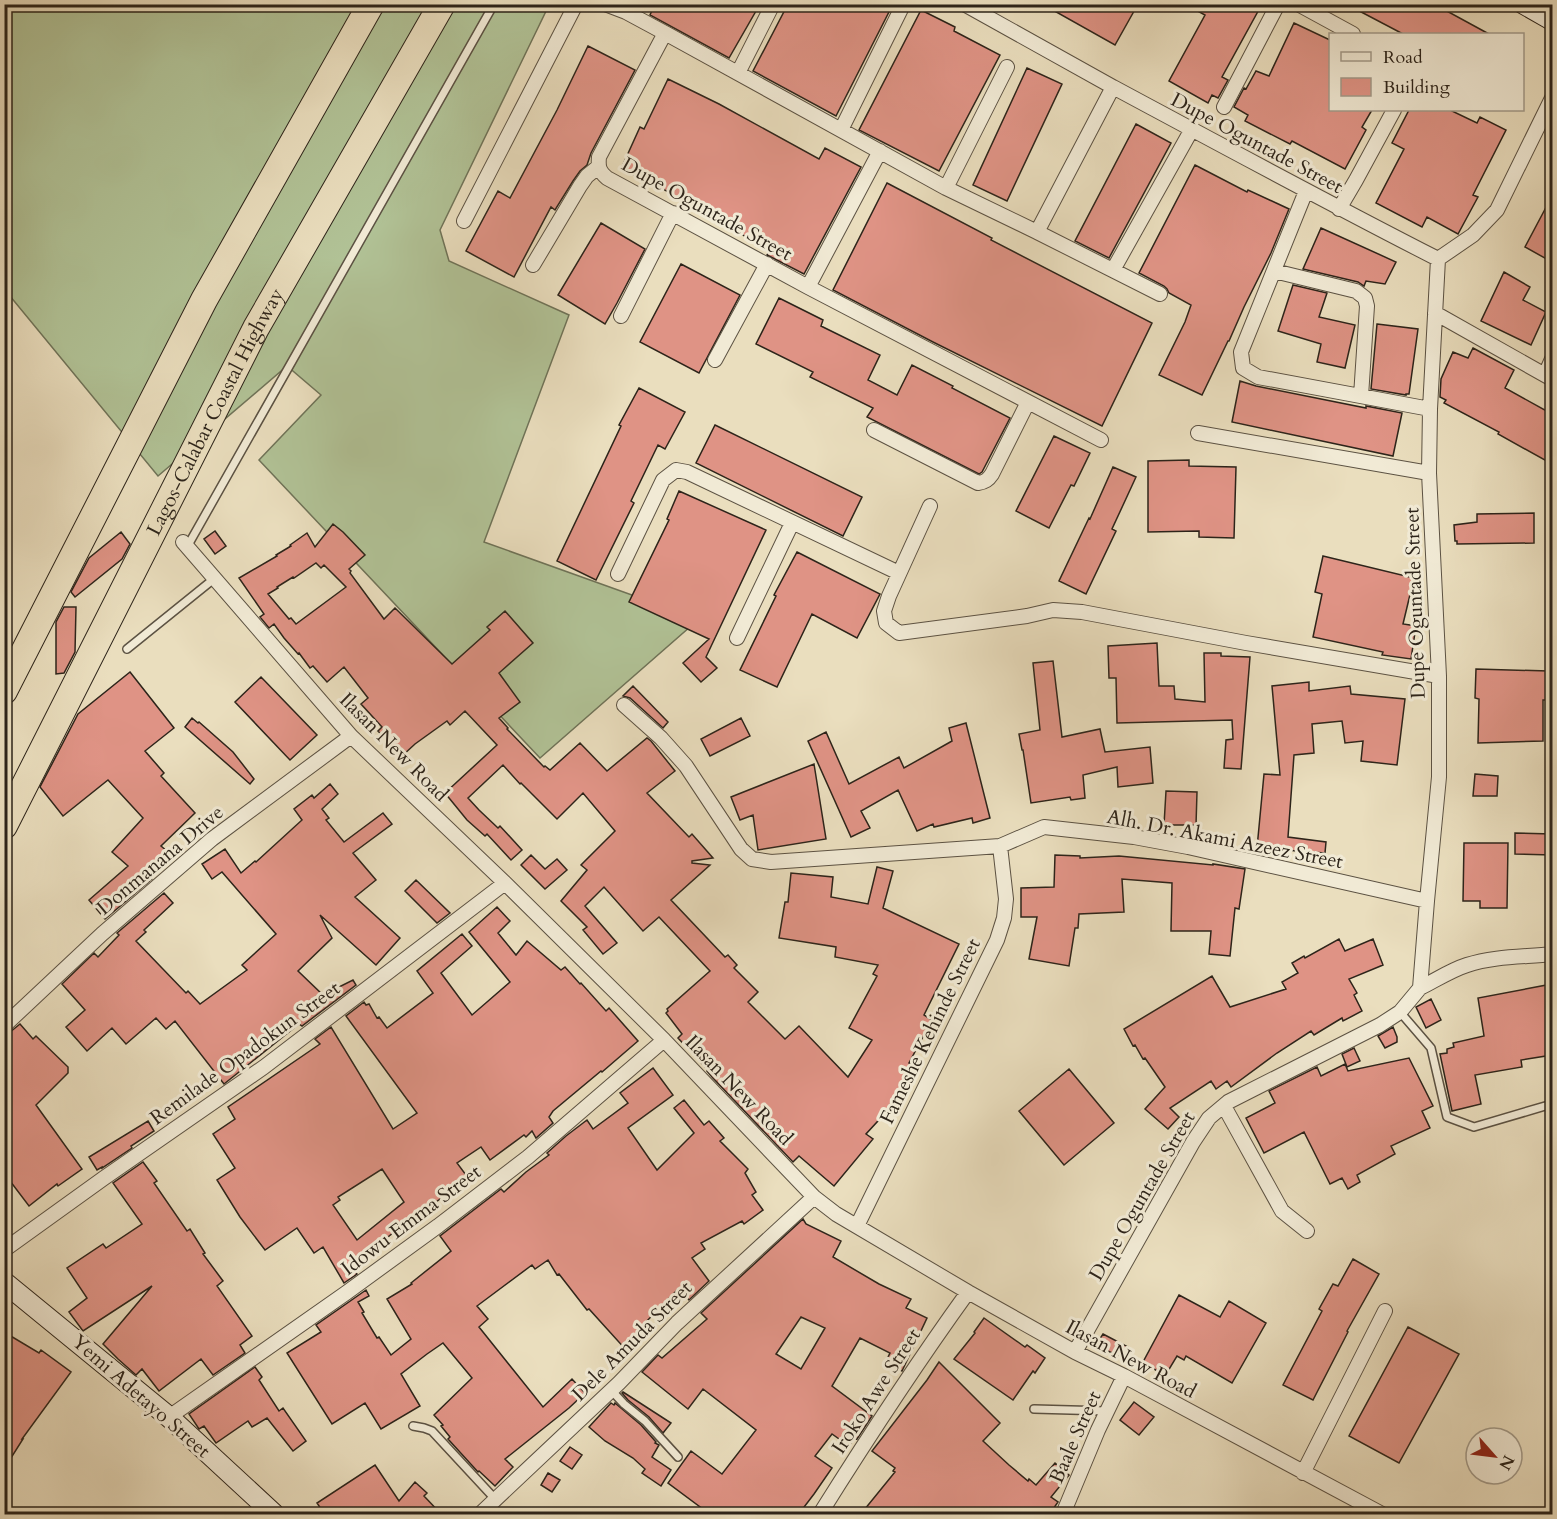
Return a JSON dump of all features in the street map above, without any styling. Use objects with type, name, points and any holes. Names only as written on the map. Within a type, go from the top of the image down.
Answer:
[{"type":"highway","points":[[4,692],[204,300],[371,4]]},
{"type":"highway","name":"Lagos-Calabar Coastal Highway","points":[[4,826],[256,328],[442,4]]},
{"type":"street","points":[[464,220],[576,4]]},
{"type":"street","points":[[605,4],[624,8],[664,33],[946,188],[1160,294]]},
{"type":"street","points":[[738,73],[773,4]]},
{"type":"street","name":"Dupe Oguntade Street","points":[[964,4],[1339,209],[1438,259],[1429,473],[1439,676],[1439,777],[1420,988],[1400,1011],[1380,1025],[1228,1102],[1209,1118],[1193,1142],[1075,1352]]},
{"type":"street","points":[[1224,107],[1278,4]]},
{"type":"street","points":[[1298,4],[1351,33]]},
{"type":"street","points":[[1524,4],[1552,20]]},
{"type":"street","points":[[841,130],[903,5]]},
{"type":"street","name":"Dupe Oguntade Street","points":[[664,33],[599,157],[598,166],[601,173],[808,286],[1101,440]]},
{"type":"street","points":[[946,188],[1007,67]]},
{"type":"street","points":[[1037,232],[1113,87]]},
{"type":"street","points":[[1438,259],[1473,235],[1497,210],[1552,98]]},
{"type":"street","points":[[1339,209],[1393,111]]},
{"type":"street","points":[[1113,270],[1192,129]]},
{"type":"street","points":[[808,286],[880,151]]},
{"type":"street","points":[[533,265],[580,186],[598,166]]},
{"type":"street","points":[[1306,191],[1241,352],[1243,368],[1258,377],[1430,409]]},
{"type":"street","points":[[621,316],[673,213]]},
{"type":"street","points":[[715,360],[767,264]]},
{"type":"street","points":[[1274,271],[1356,291],[1365,298],[1367,306],[1361,396]]},
{"type":"street","points":[[1435,313],[1549,377],[1552,359]]},
{"type":"street","points":[[874,430],[978,483],[988,480],[992,474],[1029,402]]},
{"type":"street","points":[[1198,434],[1429,473]]},
{"type":"street","points":[[618,574],[663,480],[676,470],[687,472],[899,573]]},
{"type":"street","points":[[930,506],[884,612],[886,623],[899,633],[1027,616],[1053,610],[1082,612],[1439,676]]},
{"type":"street","points":[[738,638],[792,523]]},
{"type":"street","name":"Ilasan New Road","points":[[185,545],[351,735],[664,1040],[814,1197],[836,1214],[1075,1352],[1382,1515]]},
{"type":"street","name":"Alh. Dr. Akami Azeez Street","points":[[624,705],[661,738],[686,766],[741,849],[752,859],[771,862],[1000,846],[1044,827],[1134,837],[1188,847],[1427,901]]},
{"type":"street","name":"Donmanana Drive","points":[[4,1026],[102,934],[212,839],[351,735]]},
{"type":"street","name":"Fameshe Kehinde Street","points":[[857,1226],[997,940],[1004,918],[1006,899],[1000,846]]},
{"type":"street","name":"Remilade Opadokun Street","points":[[4,1250],[264,1067],[505,884]]},
{"type":"street","points":[[1420,988],[1467,965],[1496,959],[1552,954]]},
{"type":"street","name":"Idowu Emma Street","points":[[170,1417],[438,1226],[528,1157],[664,1040]]},
{"type":"street","points":[[1224,1106],[1282,1211],[1307,1231]]},
{"type":"street","name":"Dele Amuda Street","points":[[480,1515],[611,1390],[685,1315],[814,1197]]},
{"type":"street","name":"Yemi Adetayo Street","points":[[5,1283],[170,1417],[274,1515]]},
{"type":"street","name":"Iroko Awe Street","points":[[820,1515],[915,1368],[968,1292]]},
{"type":"street","points":[[1303,1473],[1385,1311]]},
{"type":"street","name":"Baale Street","points":[[1063,1515],[1124,1376]]},
{"type":"lane","points":[[185,545],[494,4]]},
{"type":"lane","points":[[127,650],[215,578]]},
{"type":"lane","points":[[1400,1011],[1431,1048],[1447,1117],[1474,1127],[1552,1104]]},
{"type":"lane","points":[[611,1390],[678,1456]]},
{"type":"lane","points":[[1034,1409],[1107,1411]]},
{"type":"lane","points":[[413,1426],[432,1431],[496,1500]]},
{"type":"green space","points":[[5,5],[549,5],[440,230],[449,261],[569,315],[484,542],[699,619],[540,758],[259,460],[321,395],[287,366],[158,476],[5,290]]},
{"type":"building","points":[[655,4],[760,4],[729,58],[650,15]]},
{"type":"building","points":[[788,4],[893,4],[836,116],[753,71]]},
{"type":"building","points":[[1042,4],[1138,4],[1115,45]]},
{"type":"building","points":[[1185,4],[1262,4],[1222,77],[1228,80],[1218,98],[1212,95],[1208,103],[1169,81],[1205,15]]},
{"type":"building","points":[[1346,4],[1434,4],[1487,33],[1401,33]]},
{"type":"building","points":[[921,10],[955,27],[954,31],[1000,55],[939,171],[859,130]]},
{"type":"building","points":[[1294,23],[1329,40],[1329,111],[1371,111],[1362,127],[1366,130],[1345,169],[1292,141],[1290,144],[1245,121],[1248,115],[1234,107],[1244,88],[1246,89],[1256,71],[1269,76]]},
{"type":"building","points":[[588,46],[635,70],[591,153],[587,165],[580,171],[555,210],[551,207],[514,277],[466,251],[498,191],[510,198]]},
{"type":"building","points":[[1027,68],[1062,84],[1007,201],[973,185]]},
{"type":"building","points":[[668,79],[819,159],[825,148],[861,167],[804,274],[767,255],[770,251],[670,195],[671,193],[621,169],[640,127],[644,129]]},
{"type":"building","points":[[1408,111],[1452,111],[1477,123],[1480,117],[1506,130],[1473,195],[1478,197],[1458,234],[1427,217],[1422,227],[1376,203],[1404,149],[1392,143]]},
{"type":"building","points":[[1136,124],[1171,143],[1109,258],[1075,241]]},
{"type":"building","points":[[1195,165],[1247,192],[1248,190],[1289,209],[1271,253],[1202,395],[1159,375],[1191,305],[1169,293],[1164,286],[1139,273]]},
{"type":"building","points":[[887,183],[992,238],[991,240],[1152,323],[1102,426],[833,290]]},
{"type":"building","points":[[1552,196],[1552,262],[1525,247]]},
{"type":"building","points":[[601,223],[645,249],[605,324],[558,295]]},
{"type":"building","points":[[1321,228],[1396,262],[1385,284],[1366,281],[1364,286],[1358,282],[1303,269]]},
{"type":"building","points":[[681,264],[740,295],[699,373],[640,342]]},
{"type":"building","points":[[1504,272],[1530,287],[1523,300],[1546,312],[1531,345],[1481,321]]},
{"type":"building","points":[[1293,285],[1327,293],[1319,317],[1355,325],[1345,368],[1317,362],[1321,344],[1278,331]]},
{"type":"building","points":[[779,298],[823,320],[821,326],[880,355],[868,380],[897,395],[912,365],[1010,418],[982,472],[979,474],[867,417],[873,408],[810,377],[813,372],[756,344]]},
{"type":"building","points":[[1377,324],[1418,329],[1409,394],[1371,389]]},
{"type":"building","points":[[1473,348],[1514,370],[1505,388],[1552,414],[1552,464],[1444,403],[1446,400],[1440,397],[1441,379],[1453,352],[1468,358]]},
{"type":"building","points":[[1240,381],[1366,408],[1366,406],[1402,413],[1393,456],[1232,422]]},
{"type":"building","points":[[639,388],[685,412],[665,449],[658,445],[631,501],[634,503],[596,580],[557,561],[621,426],[619,425]]},
{"type":"building","points":[[715,425],[862,497],[843,536],[696,463]]},
{"type":"building","points":[[1054,436],[1090,453],[1049,528],[1016,511]]},
{"type":"building","points":[[1189,460],[1189,466],[1236,467],[1234,538],[1199,537],[1199,531],[1148,532],[1148,461]]},
{"type":"building","points":[[1113,467],[1136,477],[1112,529],[1116,531],[1086,594],[1059,581]]},
{"type":"building","points":[[679,491],[766,530],[706,657],[717,668],[701,682],[683,663],[709,639],[629,602],[669,520],[667,519]]},
{"type":"building","points":[[1534,513],[1534,543],[1457,544],[1455,541],[1454,525],[1477,522],[1477,514]]},
{"type":"building","points":[[333,524],[343,532],[365,555],[349,569],[350,573],[384,619],[395,608],[452,664],[490,630],[487,627],[505,611],[533,643],[499,673],[520,702],[499,718],[544,767],[550,770],[580,743],[607,771],[647,738],[651,741],[675,771],[647,793],[689,837],[692,834],[713,858],[692,861],[692,863],[710,865],[671,900],[725,957],[728,955],[737,965],[734,968],[758,992],[748,1002],[785,1039],[799,1026],[848,1077],[872,1040],[849,1028],[877,976],[873,974],[878,965],[835,957],[836,947],[779,938],[785,902],[788,902],[791,873],[833,877],[831,897],[868,904],[877,867],[893,871],[883,908],[959,944],[924,1015],[932,1020],[909,1063],[914,1066],[889,1109],[866,1134],[873,1139],[834,1186],[799,1156],[793,1162],[678,1038],[682,1034],[666,1013],[667,1009],[710,971],[659,917],[643,931],[604,887],[585,906],[617,943],[603,954],[583,930],[587,927],[561,901],[587,870],[581,865],[615,831],[583,793],[557,819],[503,765],[468,798],[498,828],[500,826],[522,850],[511,860],[487,834],[485,836],[467,820],[445,793],[497,745],[465,711],[450,725],[447,721],[402,756],[378,731],[382,727],[361,704],[368,698],[344,667],[327,682],[313,666],[310,668],[274,624],[269,628],[260,617],[264,614],[239,578],[277,556],[307,533],[315,547]],"holes":[[[316,563],[321,568],[324,565],[346,587],[296,624],[268,594]]]},
{"type":"building","points":[[215,531],[226,546],[215,554],[204,539]]},
{"type":"building","points":[[121,532],[130,544],[122,559],[75,597],[71,592],[89,558]]},
{"type":"building","points":[[797,552],[880,594],[857,638],[812,614],[777,687],[740,670],[776,596],[774,595]]},
{"type":"building","points":[[1323,556],[1414,578],[1403,624],[1416,626],[1411,659],[1382,655],[1383,652],[1313,637],[1322,594],[1315,592]]},
{"type":"building","points":[[64,607],[76,607],[75,652],[64,673],[56,674],[56,622]]},
{"type":"building","points":[[1157,643],[1159,686],[1174,686],[1175,699],[1205,702],[1204,653],[1250,657],[1241,769],[1224,768],[1226,740],[1233,739],[1232,720],[1117,723],[1116,678],[1109,678],[1108,646]]},
{"type":"building","points":[[1053,661],[1062,737],[1100,729],[1105,752],[1150,747],[1153,783],[1118,787],[1117,767],[1083,775],[1085,798],[1071,800],[1070,797],[1031,803],[1019,734],[1040,730],[1033,663]]},
{"type":"building","points":[[1476,669],[1548,671],[1547,700],[1543,700],[1543,741],[1478,743],[1479,699],[1475,698]]},
{"type":"building","points":[[130,672],[174,728],[145,751],[164,773],[161,776],[195,813],[161,846],[168,852],[148,874],[152,879],[105,919],[89,900],[128,866],[112,852],[143,818],[108,780],[63,816],[40,787],[78,714]]},
{"type":"building","points":[[261,677],[317,735],[290,760],[235,702]]},
{"type":"building","points":[[1309,682],[1309,691],[1350,686],[1351,694],[1405,699],[1397,765],[1361,761],[1363,741],[1345,743],[1342,721],[1312,724],[1314,753],[1294,755],[1288,837],[1326,842],[1325,853],[1257,848],[1264,774],[1280,775],[1272,686]]},
{"type":"building","points":[[633,686],[668,722],[663,728],[630,698],[623,696]]},
{"type":"building","points":[[192,718],[233,752],[254,779],[250,784],[185,727]]},
{"type":"building","points":[[741,718],[750,736],[710,756],[701,739]]},
{"type":"building","points":[[966,723],[990,818],[973,823],[972,818],[934,827],[933,824],[917,831],[898,790],[861,811],[870,828],[851,837],[808,741],[826,732],[849,784],[899,757],[904,768],[952,741],[949,728]]},
{"type":"building","points":[[814,764],[826,839],[758,850],[753,815],[740,820],[731,797]]},
{"type":"building","points":[[1475,774],[1498,776],[1497,796],[1473,796]]},
{"type":"building","points":[[330,784],[338,794],[322,809],[329,818],[326,820],[344,842],[383,813],[392,824],[353,853],[376,880],[355,897],[400,938],[376,965],[320,915],[332,938],[298,971],[323,995],[353,980],[356,985],[302,1026],[299,1024],[224,1084],[175,1021],[166,1029],[156,1018],[126,1044],[112,1028],[87,1051],[66,1027],[85,1010],[62,984],[94,953],[98,957],[119,935],[117,933],[164,893],[173,903],[144,930],[146,932],[136,941],[186,993],[188,991],[200,1004],[247,970],[242,965],[276,934],[222,872],[212,879],[202,864],[225,849],[241,873],[302,820],[294,809],[312,795],[314,798]]},
{"type":"building","points":[[1166,791],[1197,792],[1196,825],[1164,825]]},
{"type":"building","points":[[1515,833],[1552,834],[1552,855],[1515,854]]},
{"type":"building","points":[[1464,843],[1508,843],[1507,908],[1480,908],[1480,901],[1463,901]]},
{"type":"building","points":[[531,855],[545,869],[557,859],[567,870],[545,889],[521,865]]},
{"type":"building","points":[[1055,855],[1080,856],[1080,858],[1119,856],[1245,869],[1239,909],[1235,908],[1230,956],[1209,954],[1211,931],[1171,931],[1172,883],[1122,879],[1124,912],[1079,914],[1069,966],[1029,959],[1037,917],[1021,917],[1021,888],[1054,887]]},
{"type":"building","points":[[416,880],[450,913],[437,923],[405,891]]},
{"type":"building","points":[[497,907],[510,921],[498,933],[516,955],[527,941],[561,970],[565,967],[606,1011],[609,1008],[638,1041],[553,1111],[549,1117],[553,1123],[536,1138],[532,1131],[490,1160],[481,1147],[457,1163],[469,1179],[404,1224],[367,1254],[369,1257],[352,1267],[357,1274],[344,1283],[323,1247],[314,1253],[297,1228],[265,1250],[240,1217],[217,1180],[235,1168],[213,1134],[235,1119],[228,1107],[320,1044],[315,1039],[331,1027],[393,1129],[417,1113],[346,1016],[364,1002],[366,1005],[369,1004],[377,1018],[379,1017],[387,1028],[433,993],[417,971],[462,934],[472,946],[441,973],[472,1015],[510,982],[469,932]],"holes":[[[382,1169],[404,1202],[357,1240],[333,1205],[340,1200],[338,1197]]]},
{"type":"building","points":[[1339,939],[1345,951],[1373,939],[1383,965],[1349,979],[1357,993],[1354,995],[1362,1011],[1343,1021],[1342,1018],[1314,1035],[1311,1031],[1231,1087],[1227,1081],[1216,1089],[1211,1081],[1170,1108],[1179,1117],[1168,1129],[1145,1109],[1165,1087],[1135,1045],[1133,1046],[1124,1029],[1212,976],[1230,1007],[1286,989],[1282,982],[1298,973],[1292,963]]},
{"type":"building","points":[[1552,984],[1552,1055],[1521,1060],[1522,1067],[1475,1075],[1481,1104],[1452,1111],[1440,1054],[1447,1053],[1447,1049],[1454,1047],[1453,1043],[1484,1036],[1478,998]]},
{"type":"building","points":[[1431,999],[1441,1020],[1426,1028],[1416,1007]]},
{"type":"building","points":[[20,1024],[33,1039],[36,1036],[68,1067],[68,1073],[36,1105],[82,1169],[58,1186],[57,1184],[29,1206],[4,1173],[4,1037]]},
{"type":"building","points":[[1393,1027],[1397,1042],[1385,1048],[1378,1036]]},
{"type":"building","points":[[1354,1048],[1360,1061],[1347,1067],[1342,1054]]},
{"type":"building","points":[[1409,1058],[1433,1106],[1422,1111],[1430,1128],[1391,1146],[1395,1154],[1357,1175],[1360,1182],[1348,1189],[1342,1178],[1330,1184],[1304,1132],[1264,1153],[1246,1118],[1275,1103],[1269,1091],[1317,1067],[1321,1076],[1345,1064],[1348,1071]]},
{"type":"building","points":[[653,1068],[673,1095],[628,1128],[657,1170],[694,1133],[674,1108],[684,1100],[704,1125],[709,1121],[724,1138],[720,1141],[748,1169],[745,1173],[756,1192],[752,1195],[763,1210],[744,1224],[742,1221],[701,1243],[705,1249],[692,1258],[709,1281],[689,1300],[679,1288],[640,1328],[644,1334],[627,1351],[589,1309],[587,1310],[559,1274],[557,1275],[548,1260],[535,1269],[532,1265],[477,1306],[488,1319],[479,1327],[543,1407],[572,1379],[585,1393],[505,1459],[513,1467],[495,1486],[478,1472],[448,1439],[450,1437],[441,1426],[443,1425],[434,1415],[472,1378],[443,1343],[401,1374],[420,1406],[381,1429],[365,1403],[332,1424],[287,1353],[321,1332],[316,1325],[366,1290],[369,1296],[358,1302],[364,1312],[362,1313],[377,1338],[379,1337],[391,1355],[411,1339],[387,1299],[412,1284],[451,1251],[440,1236],[501,1189],[504,1192],[587,1120],[593,1129],[628,1103],[620,1093]]},
{"type":"building","points":[[1069,1069],[1114,1123],[1064,1165],[1019,1111]]},
{"type":"building","points":[[148,1121],[154,1131],[97,1170],[89,1157]]},
{"type":"building","points":[[143,1162],[157,1181],[154,1183],[187,1231],[190,1229],[205,1253],[203,1254],[223,1281],[217,1286],[252,1336],[240,1345],[245,1353],[213,1375],[201,1359],[159,1391],[142,1369],[136,1375],[103,1344],[152,1286],[83,1331],[69,1312],[87,1298],[67,1268],[103,1244],[106,1248],[142,1224],[113,1183]]},
{"type":"building","points":[[803,1219],[806,1224],[841,1241],[833,1257],[879,1284],[911,1299],[906,1308],[927,1318],[902,1371],[885,1363],[890,1353],[860,1338],[832,1386],[872,1416],[857,1439],[855,1438],[849,1446],[832,1434],[815,1456],[832,1468],[798,1515],[711,1515],[668,1483],[691,1451],[722,1474],[756,1430],[703,1389],[688,1409],[642,1372],[658,1355],[662,1358],[707,1319],[701,1313]],"holes":[[[801,1317],[825,1328],[801,1369],[776,1354]]]},
{"type":"building","points":[[1353,1259],[1379,1274],[1347,1331],[1313,1400],[1283,1385],[1322,1311],[1319,1309],[1333,1284],[1338,1286]]},
{"type":"building","points":[[1179,1295],[1220,1317],[1229,1301],[1266,1323],[1232,1383],[1186,1356],[1184,1360],[1177,1356],[1165,1376],[1143,1362]]},
{"type":"building","points":[[984,1318],[1045,1358],[1013,1400],[954,1359]]},
{"type":"building","points":[[1408,1327],[1459,1354],[1399,1463],[1349,1436]]},
{"type":"building","points":[[4,1332],[39,1353],[41,1350],[71,1372],[22,1439],[4,1469]]},
{"type":"building","points":[[1103,1334],[1128,1347],[1122,1358],[1096,1345]]},
{"type":"building","points":[[939,1362],[1000,1423],[983,1441],[1009,1465],[1036,1485],[1055,1463],[1069,1475],[1051,1497],[1058,1502],[1049,1515],[860,1515],[895,1472],[893,1471],[895,1468],[872,1451]]},
{"type":"building","points":[[255,1367],[262,1377],[259,1380],[279,1411],[283,1408],[306,1441],[293,1451],[267,1418],[252,1427],[248,1421],[216,1443],[204,1426],[199,1429],[189,1414]]},
{"type":"building","points":[[623,1392],[671,1423],[663,1433],[649,1417],[628,1400]]},
{"type":"building","points":[[1134,1402],[1154,1417],[1139,1435],[1120,1420]]},
{"type":"building","points":[[611,1403],[614,1405],[615,1403],[641,1425],[659,1445],[652,1457],[671,1470],[661,1486],[642,1473],[645,1469],[633,1458],[605,1441],[589,1427]]},
{"type":"building","points":[[570,1447],[582,1455],[572,1469],[560,1461]]},
{"type":"building","points":[[375,1465],[399,1501],[415,1482],[427,1493],[424,1496],[442,1515],[325,1515],[317,1503]]},
{"type":"building","points":[[548,1473],[560,1480],[552,1492],[541,1485]]}]
